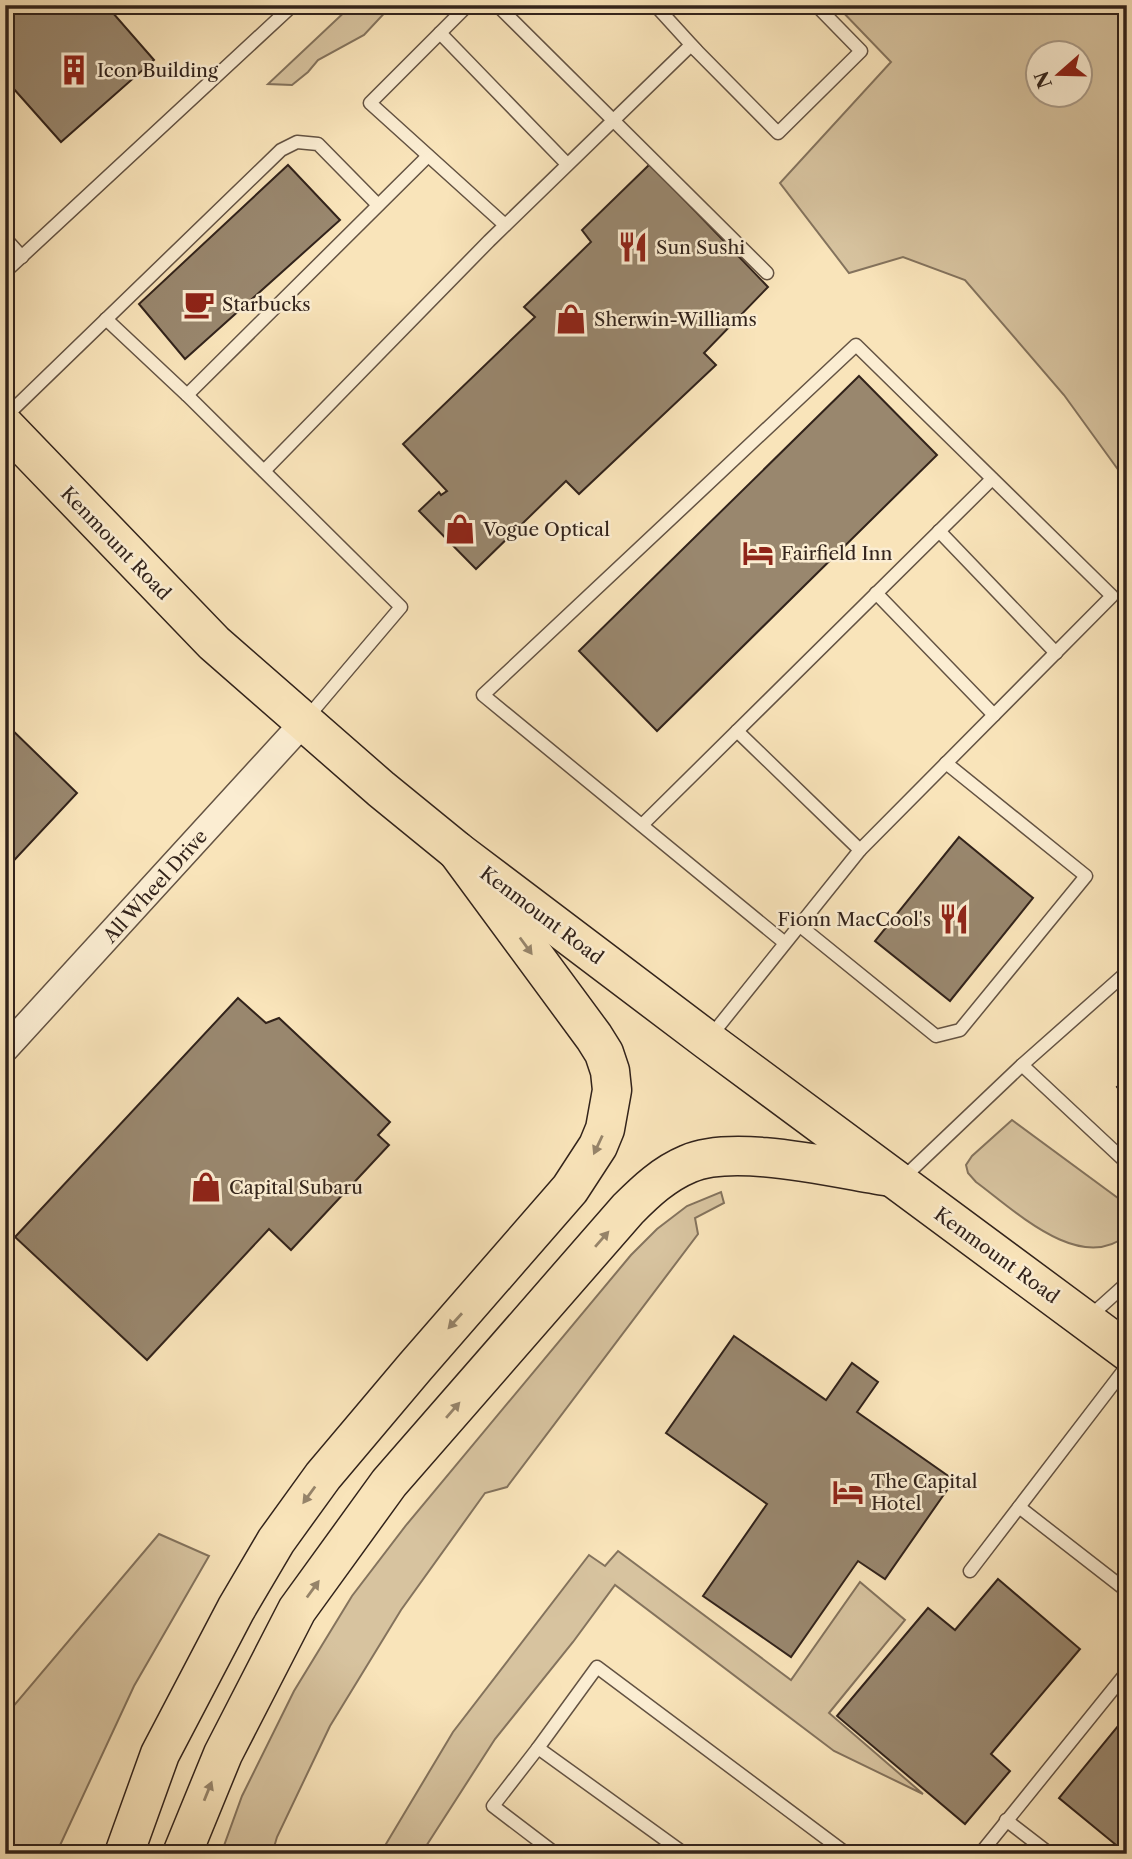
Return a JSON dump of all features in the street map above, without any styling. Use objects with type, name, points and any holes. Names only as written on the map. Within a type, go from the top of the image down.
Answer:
[{"type":"main road","name":"Kenmount Road","points":[[5,425],[214,643],[381,789],[457,851],[707,1040],[1127,1350]]},
{"type":"main road","points":[[124,1854],[160,1754],[236,1609],[276,1541],[323,1476],[570,1189],[598,1146],[605,1129],[611,1090],[610,1072],[604,1053],[457,851]]},
{"type":"main road","points":[[182,1854],[223,1754],[298,1610],[390,1483],[628,1209],[654,1184],[689,1163],[726,1155],[765,1157],[894,1180]]},
{"type":"street","name":"All Wheel Drive","points":[[5,1049],[304,722]]},
{"type":"lane","points":[[5,272],[293,5]]},
{"type":"lane","points":[[468,5],[370,103],[505,225]]},
{"type":"lane","points":[[497,5],[767,273]]},
{"type":"lane","points":[[655,5],[698,52]]},
{"type":"lane","points":[[264,471],[505,225],[691,45],[778,133],[861,51],[816,5]]},
{"type":"lane","points":[[440,33],[567,164]]},
{"type":"lane","points":[[5,416],[281,150],[297,142],[318,144],[378,205]]},
{"type":"lane","points":[[187,396],[428,156]]},
{"type":"lane","points":[[5,237],[22,257]]},
{"type":"lane","points":[[106,319],[401,607],[304,722]]},
{"type":"lane","points":[[707,1040],[860,850],[1112,596],[856,345],[483,695],[785,943]]},
{"type":"lane","points":[[642,825],[992,479]]},
{"type":"lane","points":[[939,531],[1056,653]]},
{"type":"lane","points":[[876,593],[994,715]]},
{"type":"lane","points":[[737,731],[860,850]]},
{"type":"lane","points":[[799,925],[936,1036],[960,1030],[1086,876],[946,763]]},
{"type":"lane","points":[[894,1180],[1127,972]]},
{"type":"lane","points":[[1022,1065],[1127,1163]]},
{"type":"lane","points":[[1086,1320],[1127,1283]]},
{"type":"lane","points":[[970,1571],[1127,1366]]},
{"type":"lane","points":[[1019,1507],[1127,1591]]},
{"type":"lane","points":[[556,1854],[493,1806],[597,1667],[847,1854]]},
{"type":"lane","points":[[980,1854],[1127,1672]]},
{"type":"lane","points":[[538,1748],[685,1854]]},
{"type":"lane","points":[[1006,1820],[1050,1854]]},
{"type":"shaded area","points":[[352,5],[392,5],[364,35],[318,60],[292,85],[268,84]]},
{"type":"shaded area","points":[[836,5],[1127,5],[1127,482],[1064,395],[965,280],[903,257],[849,273],[780,183],[891,62]]},
{"type":"shaded area","points":[[1012,1120],[1126,1204],[1127,1235],[1109,1245],[1089,1247],[1068,1243],[1028,1221],[976,1182],[968,1173],[966,1165],[972,1156]]},
{"type":"shaded area","points":[[721,1192],[724,1203],[695,1218],[698,1234],[507,1487],[485,1493],[401,1610],[330,1726],[277,1837],[272,1854],[221,1854],[242,1796],[294,1691],[352,1596],[407,1524],[631,1255],[657,1229],[687,1206]]},
{"type":"shaded area","points":[[159,1534],[209,1556],[134,1686],[56,1854],[5,1854],[5,1716]]},
{"type":"shaded area","points":[[618,1551],[791,1680],[860,1582],[905,1620],[829,1713],[923,1794],[834,1751],[615,1585],[495,1739],[421,1854],[380,1854],[453,1732],[589,1555],[605,1566]]},
{"type":"building","name":"Icon Building","points":[[5,5],[106,5],[154,60],[61,142],[5,79]]},
{"type":"building","points":[[650,164],[768,287],[704,353],[716,365],[579,494],[566,481],[476,569],[419,511],[439,492],[441,495],[447,491],[403,444],[535,317],[524,307],[591,242],[582,230]]},
{"type":"building","points":[[288,165],[340,220],[185,359],[139,304]]},
{"type":"building","name":"Fairfield Inn","points":[[859,376],[937,455],[657,731],[579,651]]},
{"type":"building","points":[[5,723],[77,793],[5,870]]},
{"type":"building","name":"Fionn MacCool's","points":[[959,837],[1033,898],[950,1001],[875,941]]},
{"type":"building","name":"Capital Subaru","points":[[238,998],[266,1023],[279,1018],[390,1122],[378,1135],[389,1145],[291,1250],[269,1229],[147,1360],[15,1237]]},
{"type":"building","points":[[1127,1079],[1127,1100],[1117,1087]]},
{"type":"building","name":"The Capital Hotel","points":[[734,1336],[826,1400],[852,1363],[878,1382],[857,1412],[954,1480],[885,1579],[858,1561],[791,1657],[703,1596],[767,1504],[666,1433]]},
{"type":"building","points":[[998,1579],[1080,1649],[991,1754],[1010,1771],[965,1824],[837,1716],[928,1608],[955,1630]]},
{"type":"building","points":[[1127,1715],[1127,1854],[1059,1798]]},
{"type":"place","name":"Icon Building","points":[[74,70]]},
{"type":"place","name":"Sun Sushi","points":[[633,247]]},
{"type":"place","name":"Starbucks","points":[[199,304]]},
{"type":"place","name":"Sherwin-Williams","points":[[571,319]]},
{"type":"place","name":"Vogue Optical","points":[[460,529]]},
{"type":"place","name":"Fairfield Inn","points":[[758,553]]},
{"type":"place","name":"Fionn MacCool's","points":[[954,919]]},
{"type":"place","name":"Capital Subaru","points":[[206,1187]]},
{"type":"place","name":"The Capital Hotel","points":[[848,1492]]}]
